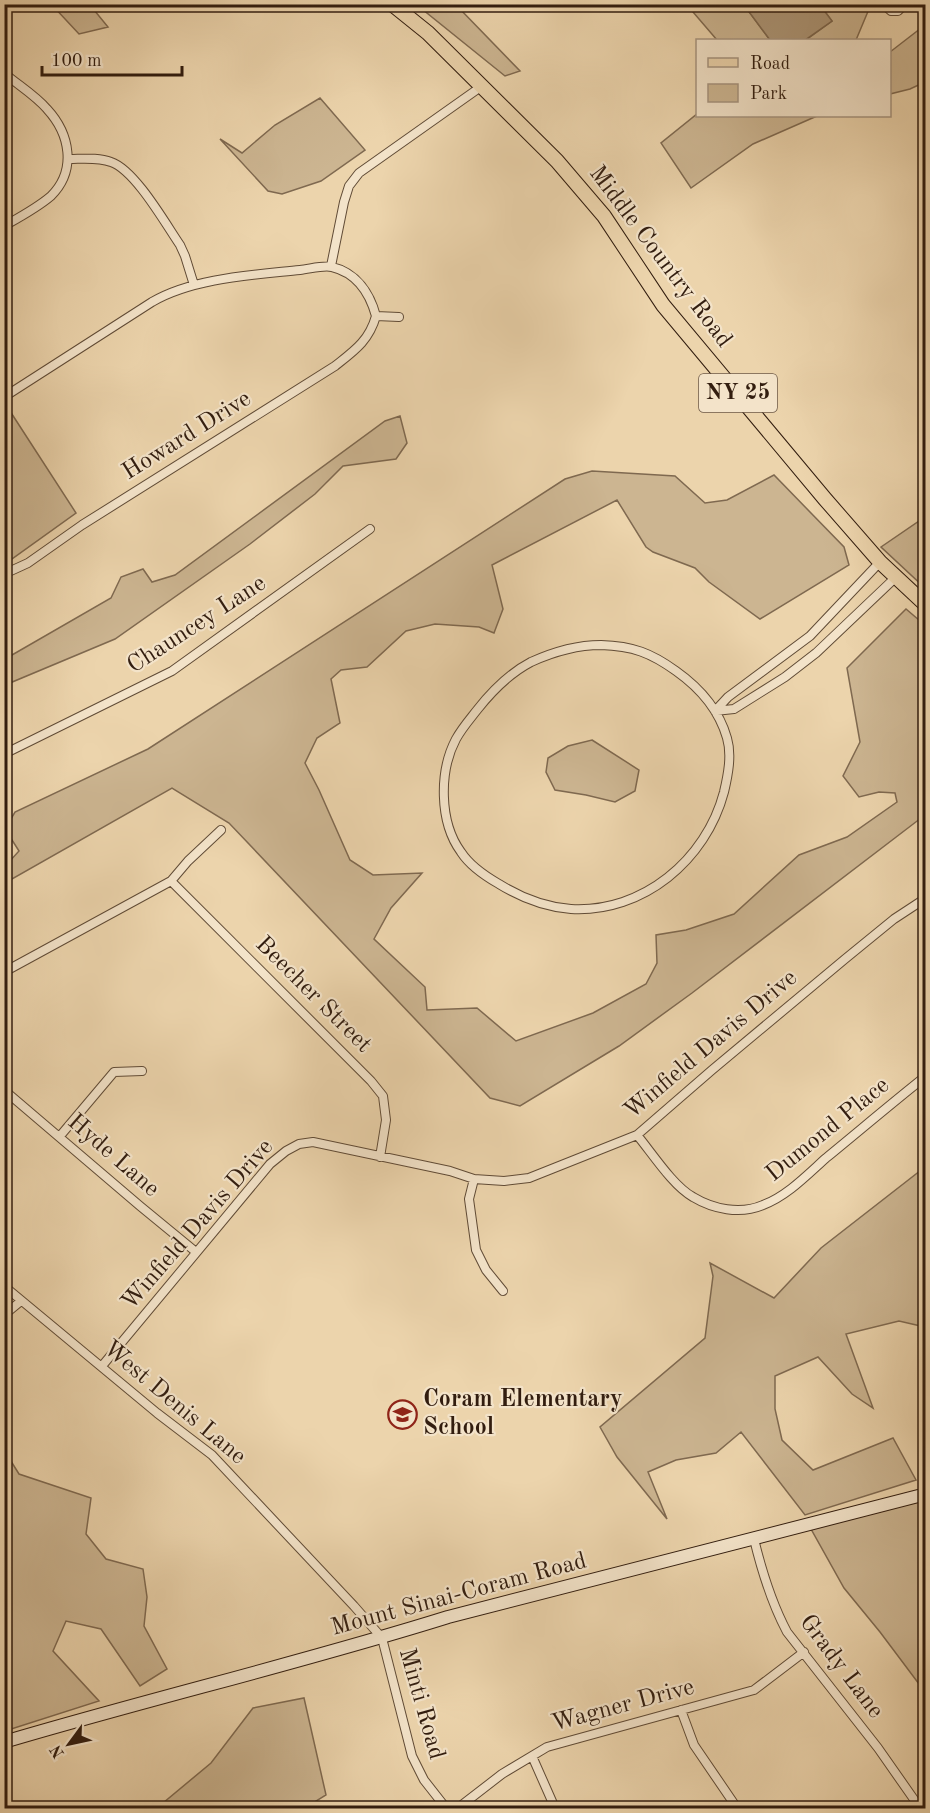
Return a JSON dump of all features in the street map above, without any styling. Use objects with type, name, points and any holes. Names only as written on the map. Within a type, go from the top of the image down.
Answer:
[{"type":"main road","name":"Middle Country Road","points":[[392,4],[428,33],[557,160],[604,216],[663,305],[880,562],[926,605]]},
{"type":"main road","name":"Mount Sinai-Coram Road","points":[[4,1742],[382,1638],[448,1617],[926,1494]]},
{"type":"street","points":[[883,4],[891,11],[898,10],[905,4]]},
{"type":"street","points":[[4,74],[40,102],[53,116],[65,139],[69,159],[65,174],[53,194],[4,226]]},
{"type":"street","points":[[331,267],[344,201],[349,186],[359,172],[482,86]]},
{"type":"street","points":[[69,159],[111,162],[135,180],[180,245],[194,285]]},
{"type":"street","points":[[4,397],[152,302],[164,295],[194,285],[278,272],[331,267],[357,279],[369,297],[376,316],[399,317]]},
{"type":"street","name":"Howard Drive","points":[[4,574],[28,563],[82,525],[335,366],[368,337],[376,316]]},
{"type":"street","name":"Chauncey Lane","points":[[4,754],[172,671],[370,529]]},
{"type":"street","points":[[715,711],[728,697],[810,636],[880,562]]},
{"type":"street","points":[[715,711],[734,709],[785,677],[816,653],[896,577]]},
{"type":"street","points":[[587,645],[620,646],[640,650],[660,660],[686,678],[702,693],[715,711],[728,739],[730,754],[727,782],[720,809],[706,836],[689,859],[666,879],[645,892],[615,904],[594,908],[560,908],[524,898],[502,886],[475,867],[457,847],[444,807],[444,781],[451,752],[467,722],[482,703],[503,682],[531,662],[552,653],[587,645]]},
{"type":"street","points":[[4,972],[171,881],[188,861],[221,830]]},
{"type":"street","name":"Beecher Street","points":[[171,881],[371,1081],[383,1096],[386,1120],[380,1157]]},
{"type":"street","name":"Winfield Davis Drive","points":[[102,1366],[270,1164],[299,1143],[313,1142],[450,1171],[474,1179],[504,1181],[530,1178],[637,1135],[845,959],[894,919],[926,898]]},
{"type":"street","points":[[60,1136],[114,1072],[142,1071]]},
{"type":"street","name":"Dumond Place","points":[[637,1135],[677,1184],[691,1196],[729,1210],[749,1209],[764,1205],[796,1184],[926,1076]]},
{"type":"street","name":"Hyde Lane","points":[[4,1090],[196,1252]]},
{"type":"street","points":[[474,1179],[469,1199],[476,1250],[486,1270],[503,1291]]},
{"type":"street","name":"West Denis Lane","points":[[4,1286],[157,1413],[212,1455],[382,1638]]},
{"type":"street","points":[[4,1315],[21,1301]]},
{"type":"street","name":"Grady Lane","points":[[754,1539],[766,1586],[775,1611],[787,1632],[878,1748],[920,1809]]},
{"type":"street","name":"Minti Road","points":[[382,1638],[412,1756],[424,1780],[446,1809]]},
{"type":"street","name":"Wagner Drive","points":[[458,1809],[502,1774],[547,1747],[754,1690],[804,1652]]},
{"type":"street","points":[[681,1710],[694,1745],[737,1809]]},
{"type":"street","points":[[532,1756],[555,1809]]},
{"type":"green space","points":[[52,5],[90,5],[108,27],[79,34]]},
{"type":"green space","points":[[417,5],[460,5],[458,7],[520,71],[505,76]]},
{"type":"green space","points":[[687,5],[744,5],[769,39],[716,39]]},
{"type":"green space","points":[[820,5],[865,5],[869,9],[856,39],[807,39],[832,21]]},
{"type":"green space","points":[[925,25],[925,82],[891,94],[891,51]]},
{"type":"green space","points":[[320,98],[365,150],[321,181],[282,194],[268,191],[220,139],[242,153],[275,125]]},
{"type":"green space","points":[[696,115],[696,117],[815,117],[753,144],[691,188],[661,143]]},
{"type":"green space","points":[[8,408],[76,513],[9,561],[4,558],[4,410]]},
{"type":"green space","points":[[400,416],[407,443],[396,459],[343,466],[315,494],[250,544],[115,639],[5,685],[5,659],[111,598],[121,577],[143,569],[152,582],[175,575],[385,421]]},
{"type":"green space","points":[[592,471],[675,476],[705,503],[727,500],[774,475],[844,547],[849,565],[760,619],[709,582],[695,568],[653,552],[646,547],[617,500],[492,565],[503,609],[494,633],[479,627],[435,624],[406,631],[367,667],[341,670],[331,679],[340,723],[317,738],[305,763],[350,860],[373,875],[422,873],[391,908],[374,939],[425,987],[427,1010],[477,1008],[516,1041],[593,1013],[646,984],[657,963],[656,935],[686,930],[734,914],[799,855],[847,837],[897,802],[895,793],[879,792],[859,797],[843,776],[860,742],[847,668],[906,609],[926,626],[925,815],[619,1046],[520,1106],[490,1098],[229,823],[172,788],[5,883],[5,865],[19,851],[5,829],[15,812],[148,749],[565,479]]},
{"type":"green space","points":[[925,517],[925,588],[881,547]]},
{"type":"green space","points":[[592,740],[639,770],[635,791],[615,802],[555,790],[546,772],[548,758],[568,746]]},
{"type":"green space","points":[[925,1167],[925,1327],[899,1321],[846,1334],[873,1408],[852,1394],[818,1357],[775,1376],[775,1409],[782,1440],[813,1470],[893,1438],[916,1480],[805,1515],[741,1432],[716,1453],[676,1460],[648,1472],[667,1519],[617,1457],[600,1427],[705,1338],[713,1276],[710,1263],[774,1298],[821,1248]]},
{"type":"green space","points":[[4,1450],[19,1474],[91,1498],[86,1534],[106,1559],[143,1569],[147,1597],[144,1626],[167,1669],[140,1686],[101,1629],[66,1621],[53,1651],[99,1701],[5,1731],[4,1624],[7,1602],[4,1601]]},
{"type":"green space","points":[[925,1500],[925,1692],[844,1588],[811,1529]]},
{"type":"green space","points":[[304,1698],[326,1795],[305,1808],[157,1808],[211,1763],[253,1708]]},
{"type":"shaded area","points":[[744,5],[820,5],[832,21],[806,39],[769,39]]},
{"type":"place","name":"Coram Elementary School","points":[[402,1414]]}]
